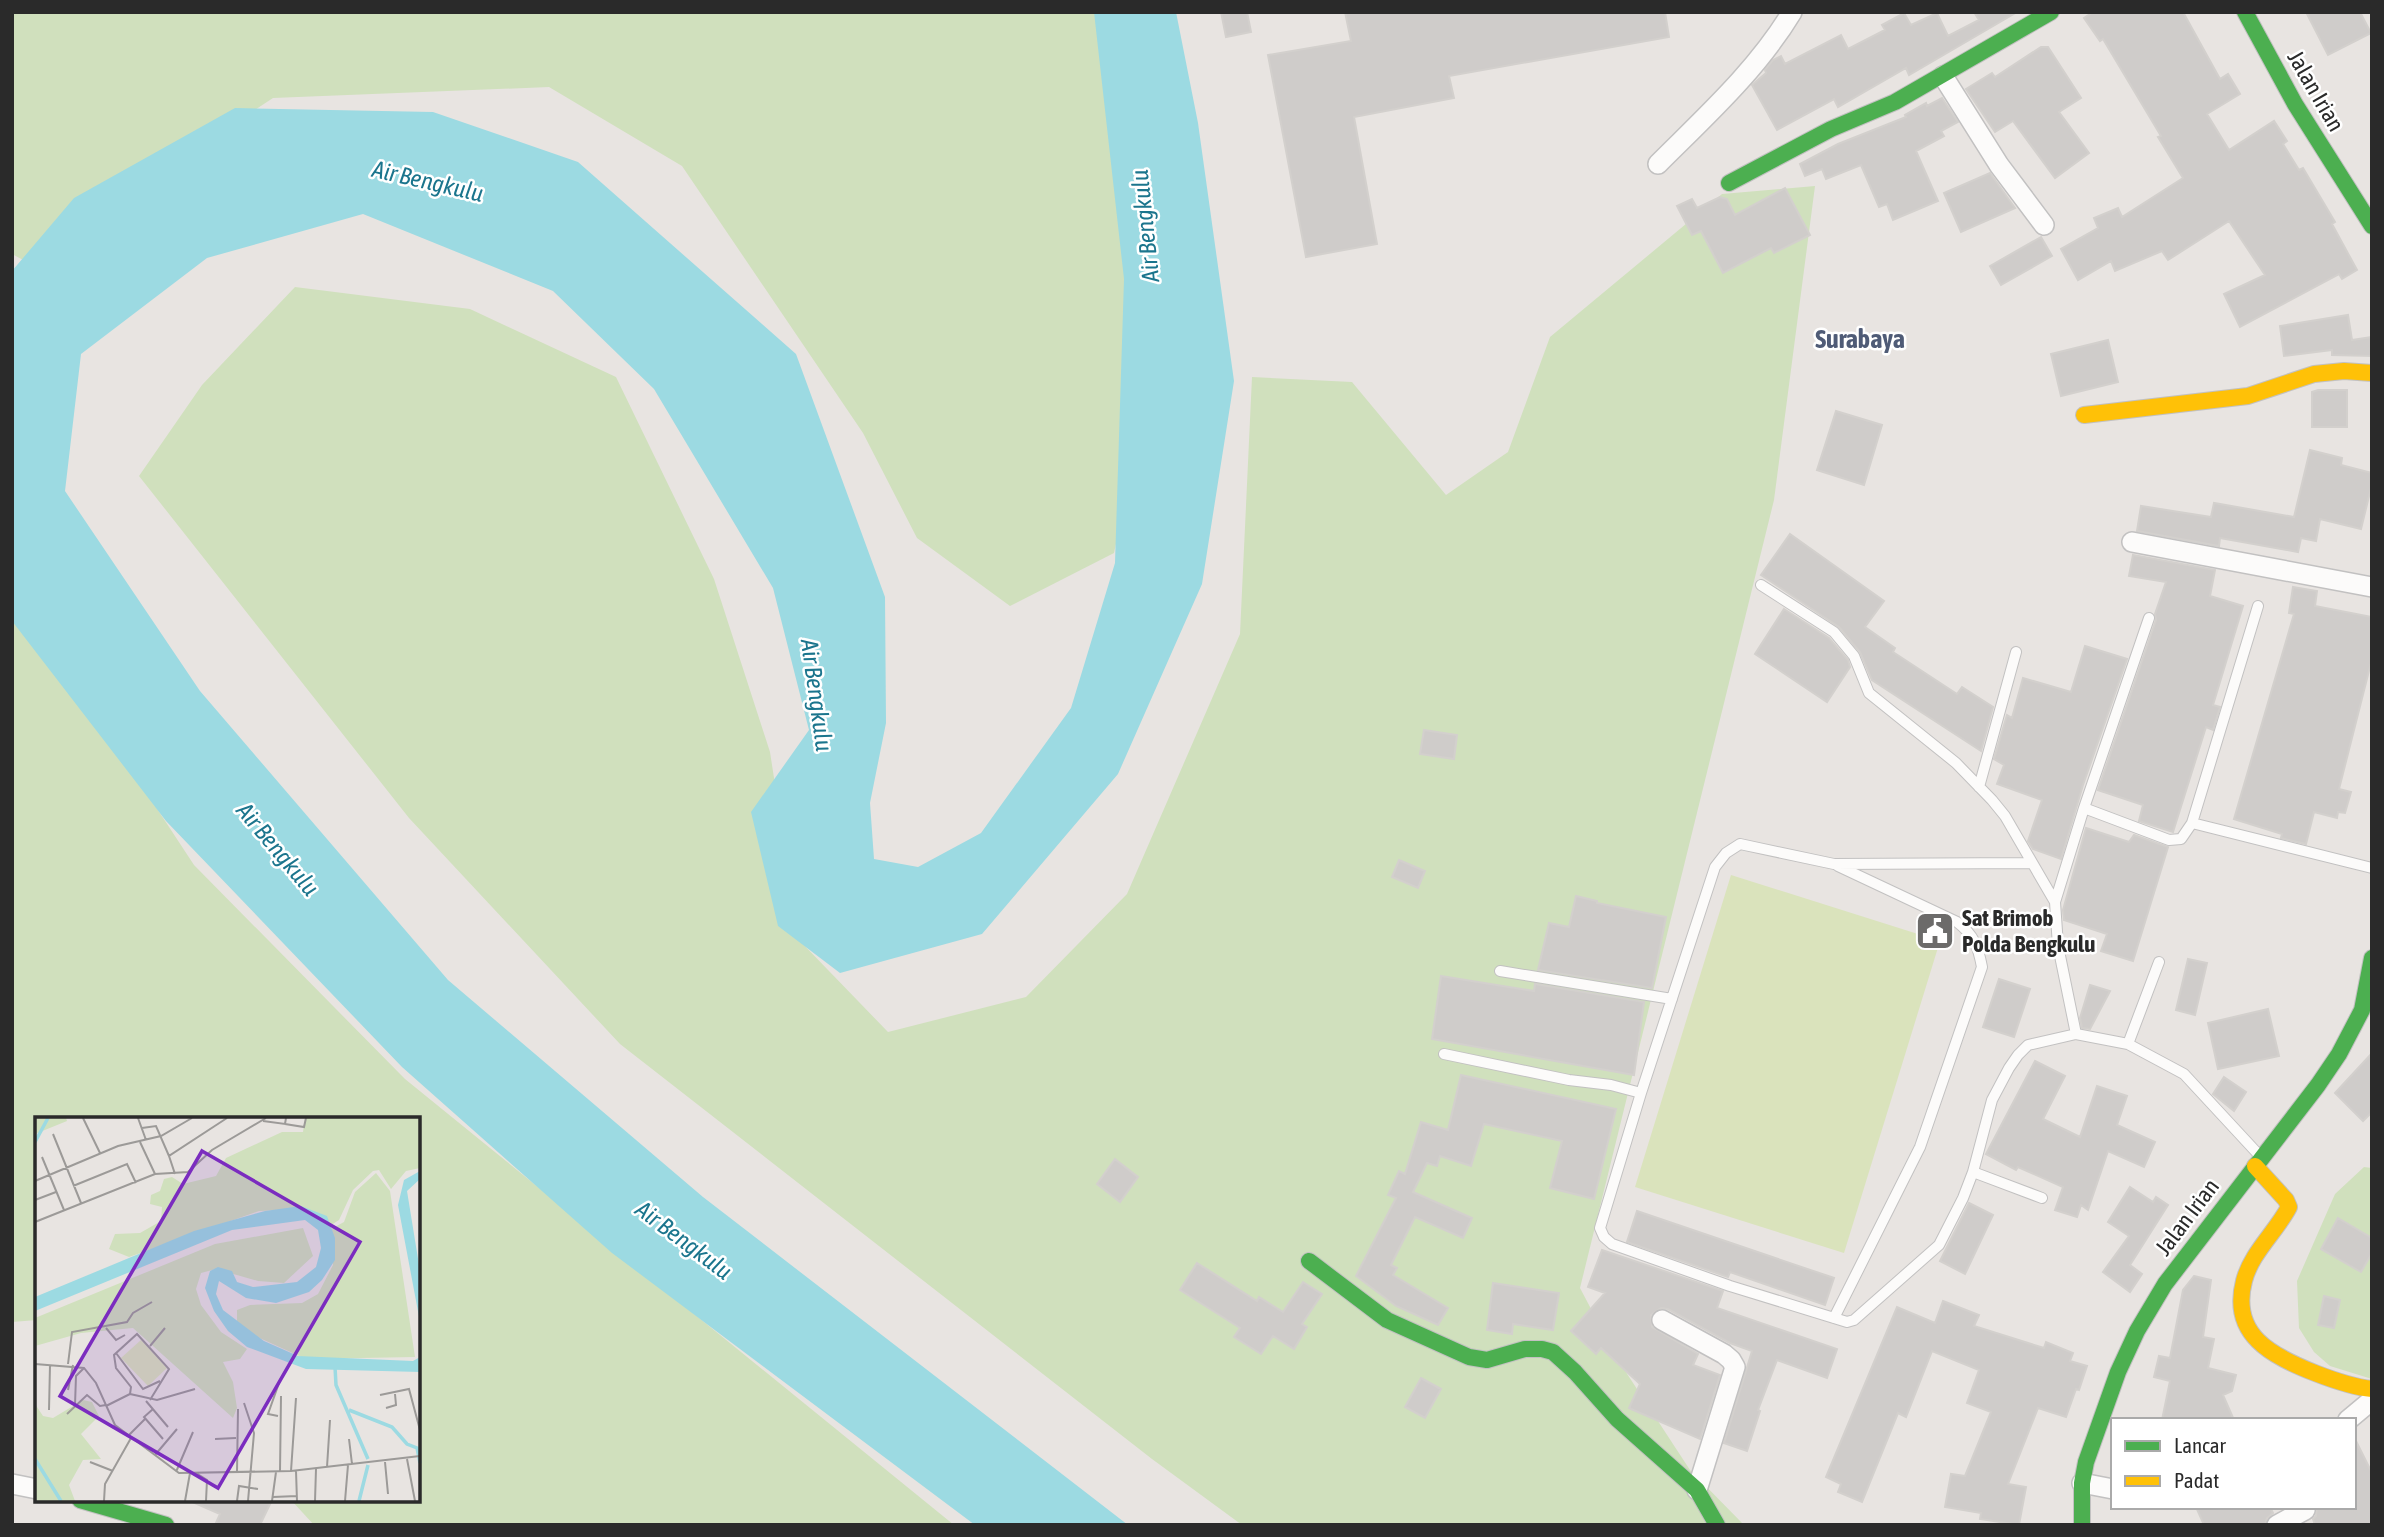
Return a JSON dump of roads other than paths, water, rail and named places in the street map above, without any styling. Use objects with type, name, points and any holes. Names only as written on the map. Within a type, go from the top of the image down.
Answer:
[{"type":"street","points":[[1658,164],[1736,85],[1779,35],[1792,12]]},
{"type":"street","points":[[1730,183],[1831,130],[1895,102],[2051,12]]},
{"type":"street","name":"Jalan Irian","points":[[2245,12],[2295,104],[2372,226]]},
{"type":"street","points":[[1943,76],[1999,165],[2045,225]]},
{"type":"street","points":[[2084,415],[2249,396],[2314,374],[2344,371],[2372,373]]},
{"type":"street","points":[[2132,542],[2372,587]]},
{"type":"street","name":"Jalan Irian","points":[[2082,1525],[2082,1483],[2086,1462],[2118,1372],[2137,1331],[2165,1284],[2318,1085],[2367,1013],[2372,958]]},
{"type":"street","points":[[2258,1162],[2290,1207],[2253,1260],[2244,1282],[2244,1320],[2259,1344],[2285,1362],[2356,1388],[2372,1389]]},
{"type":"street","points":[[1309,1261],[1387,1320],[1469,1357],[1487,1360],[1525,1349],[1553,1352],[1617,1419],[1697,1490],[1717,1525]]},
{"type":"street","points":[[1662,1320],[1724,1354],[1735,1367],[1697,1490]]},
{"type":"street","points":[[2350,1418],[2372,1400]]},
{"type":"street","points":[[2082,1483],[2111,1489]]},
{"type":"street","points":[[12,1484],[35,1489]]},
{"type":"street","points":[[87,1502],[166,1525]]},
{"type":"street","points":[[2277,1525],[2305,1510]]},
{"type":"lane","points":[[1760,584],[1834,632],[1854,656],[1869,693],[1956,763],[1979,787],[2005,816],[2055,902]]},
{"type":"lane","points":[[2084,808],[2169,840],[2181,839],[2192,823],[2258,606]]},
{"type":"lane","points":[[2077,1034],[2058,946],[2055,902],[2148,618]]},
{"type":"lane","points":[[1979,787],[2016,652]]},
{"type":"lane","points":[[2192,823],[2372,868]]},
{"type":"lane","points":[[2031,863],[1834,864],[1740,844],[1726,853],[1715,867],[1641,1093],[1600,1228],[1604,1237],[1612,1244],[1730,1286],[1847,1322],[1854,1320],[1939,1245],[1973,1172],[1992,1100],[2018,1055],[2028,1045],[2077,1034],[2128,1044],[2184,1074],[2258,1162]]},
{"type":"lane","points":[[1834,864],[1957,922],[1969,931],[1977,944],[1982,967],[1920,1147],[1834,1318]]},
{"type":"lane","points":[[2128,1044],[2159,962]]},
{"type":"lane","points":[[1500,971],[1672,999]]},
{"type":"lane","points":[[1444,1054],[1641,1093]]},
{"type":"lane","points":[[1973,1172],[2042,1198]]},
{"type":"water","name":"Air Bengkulu","points":[[1094,12],[1176,12],[1198,123],[1234,381],[1202,584],[1118,774],[982,934],[840,973],[778,926],[751,812],[809,730],[773,588],[654,389],[553,291],[363,214],[207,258],[81,354],[65,491],[200,691],[448,980],[703,1197],[1128,1525],[975,1525],[612,1253],[402,1067],[166,821],[12,621],[12,271],[74,198],[235,108],[433,112],[578,162],[796,354],[885,597],[886,723],[870,803],[874,859],[918,867],[981,833],[1071,708],[1115,563],[1124,279]]},
{"type":"place","name":"Sat Brimob Polda Bengkulu","points":[[1935,931]]},
{"type":"district","name":"Surabaya","points":[[1860,339]]}]
